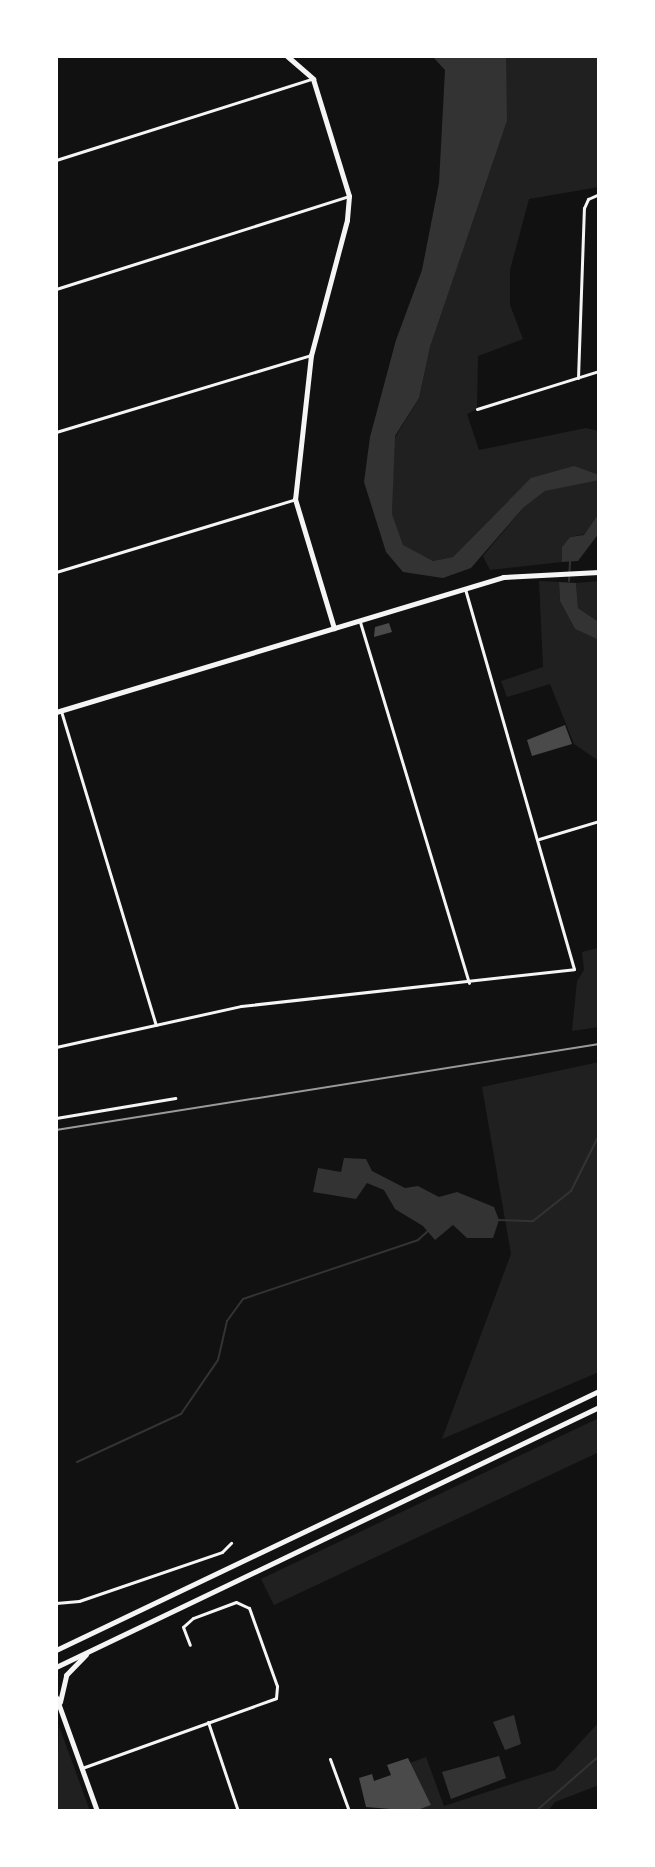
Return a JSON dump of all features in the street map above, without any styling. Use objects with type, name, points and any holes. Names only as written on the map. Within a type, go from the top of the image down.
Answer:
[{"type":"main road","points":[[287,56],[313,79],[349,196],[347,220],[311,355],[295,499],[334,628]]},
{"type":"main road","points":[[59,712],[512,575],[599,572]]},
{"type":"main road","points":[[56,1650],[599,1391]]},
{"type":"main road","points":[[56,1667],[599,1407]]},
{"type":"main road","points":[[60,1709],[63,1680],[90,1651]]},
{"type":"main road","points":[[56,1697],[97,1811]]},
{"type":"street","points":[[56,160],[313,79]]},
{"type":"street","points":[[578,378],[584,208],[593,196],[599,194]]},
{"type":"street","points":[[56,289],[349,196]]},
{"type":"street","points":[[56,432],[311,355]]},
{"type":"street","points":[[477,409],[599,371]]},
{"type":"street","points":[[56,572],[295,499]]},
{"type":"street","points":[[56,1047],[241,1006],[574,969],[539,839],[464,588]]},
{"type":"street","points":[[360,620],[469,983]]},
{"type":"street","points":[[59,712],[156,1026]]},
{"type":"street","points":[[539,839],[599,821]]},
{"type":"street","points":[[56,1118],[175,1098]]},
{"type":"street","points":[[56,1603],[79,1601],[222,1552],[231,1543]]},
{"type":"street","points":[[82,1768],[276,1698],[277,1686],[249,1608],[236,1602],[193,1618],[183,1627],[190,1645]]},
{"type":"street","points":[[208,1722],[238,1811]]},
{"type":"street","points":[[330,1759],[349,1811]]},
{"type":"shaded area","points":[[432,56],[506,56],[507,121],[430,347],[419,398],[395,436],[392,514],[403,545],[433,561],[453,557],[531,478],[574,466],[599,475],[599,480],[545,491],[523,508],[471,568],[443,578],[403,572],[386,552],[364,482],[370,437],[396,340],[422,270],[439,183],[445,70]]},
{"type":"shaded area","points":[[502,56],[599,56],[599,187],[529,199],[510,270],[510,305],[523,339],[478,356],[477,409],[467,414],[479,450],[586,428],[599,431],[599,477],[508,501],[453,557],[433,561],[403,546],[392,515],[393,441],[419,398],[430,347],[507,121]]},
{"type":"shaded area","points":[[597,478],[599,513],[585,534],[570,537],[562,547],[562,562],[490,570],[483,556],[523,508],[545,491]]},
{"type":"shaded area","points":[[599,513],[599,533],[578,561],[562,562],[562,547],[570,537],[584,535]]},
{"type":"shaded area","points":[[539,581],[559,582],[560,601],[575,629],[599,640],[599,761],[574,744],[550,684],[507,697],[501,681],[543,667]]},
{"type":"shaded area","points":[[599,581],[599,622],[578,608],[576,583]]},
{"type":"shaded area","points":[[559,582],[576,583],[578,608],[599,622],[599,640],[575,629],[560,601]]},
{"type":"shaded area","points":[[599,948],[599,1027],[572,1031],[577,981],[584,970],[582,952]]},
{"type":"shaded area","points":[[599,1062],[599,1372],[442,1439],[511,1254],[482,1087]]},
{"type":"shaded area","points":[[344,1158],[366,1159],[372,1171],[405,1188],[418,1186],[439,1197],[457,1192],[494,1207],[499,1220],[493,1238],[467,1238],[453,1225],[435,1240],[423,1226],[395,1209],[384,1190],[367,1183],[356,1199],[313,1192],[318,1168],[341,1172]]},
{"type":"shaded area","points":[[599,1418],[599,1452],[274,1605],[261,1579]]},
{"type":"shaded area","points":[[514,1715],[521,1744],[505,1750],[493,1722]]},
{"type":"shaded area","points":[[599,1722],[599,1785],[555,1802],[548,1811],[415,1811],[431,1805],[410,1763],[426,1757],[444,1806],[555,1770]]},
{"type":"shaded area","points":[[59,1726],[90,1811],[56,1811]]},
{"type":"shaded area","points":[[499,1756],[506,1778],[451,1799],[442,1772]]},
{"type":"building","points":[[389,623],[392,632],[374,637],[375,627]]},
{"type":"building","points":[[565,725],[572,744],[532,756],[527,740]]},
{"type":"building","points":[[408,1758],[431,1805],[415,1811],[366,1807],[359,1778],[372,1774],[374,1781],[391,1775],[387,1765]]},
{"type":"waterway","points":[[569,581],[570,560]]},
{"type":"waterway","points":[[498,1220],[533,1221],[571,1191],[599,1135]]},
{"type":"waterway","points":[[77,1462],[181,1414],[218,1360],[227,1321],[243,1299],[418,1240],[428,1231]]},
{"type":"waterway","points":[[536,1811],[599,1756]]},
{"type":"railway","points":[[56,1130],[599,1044]]}]
